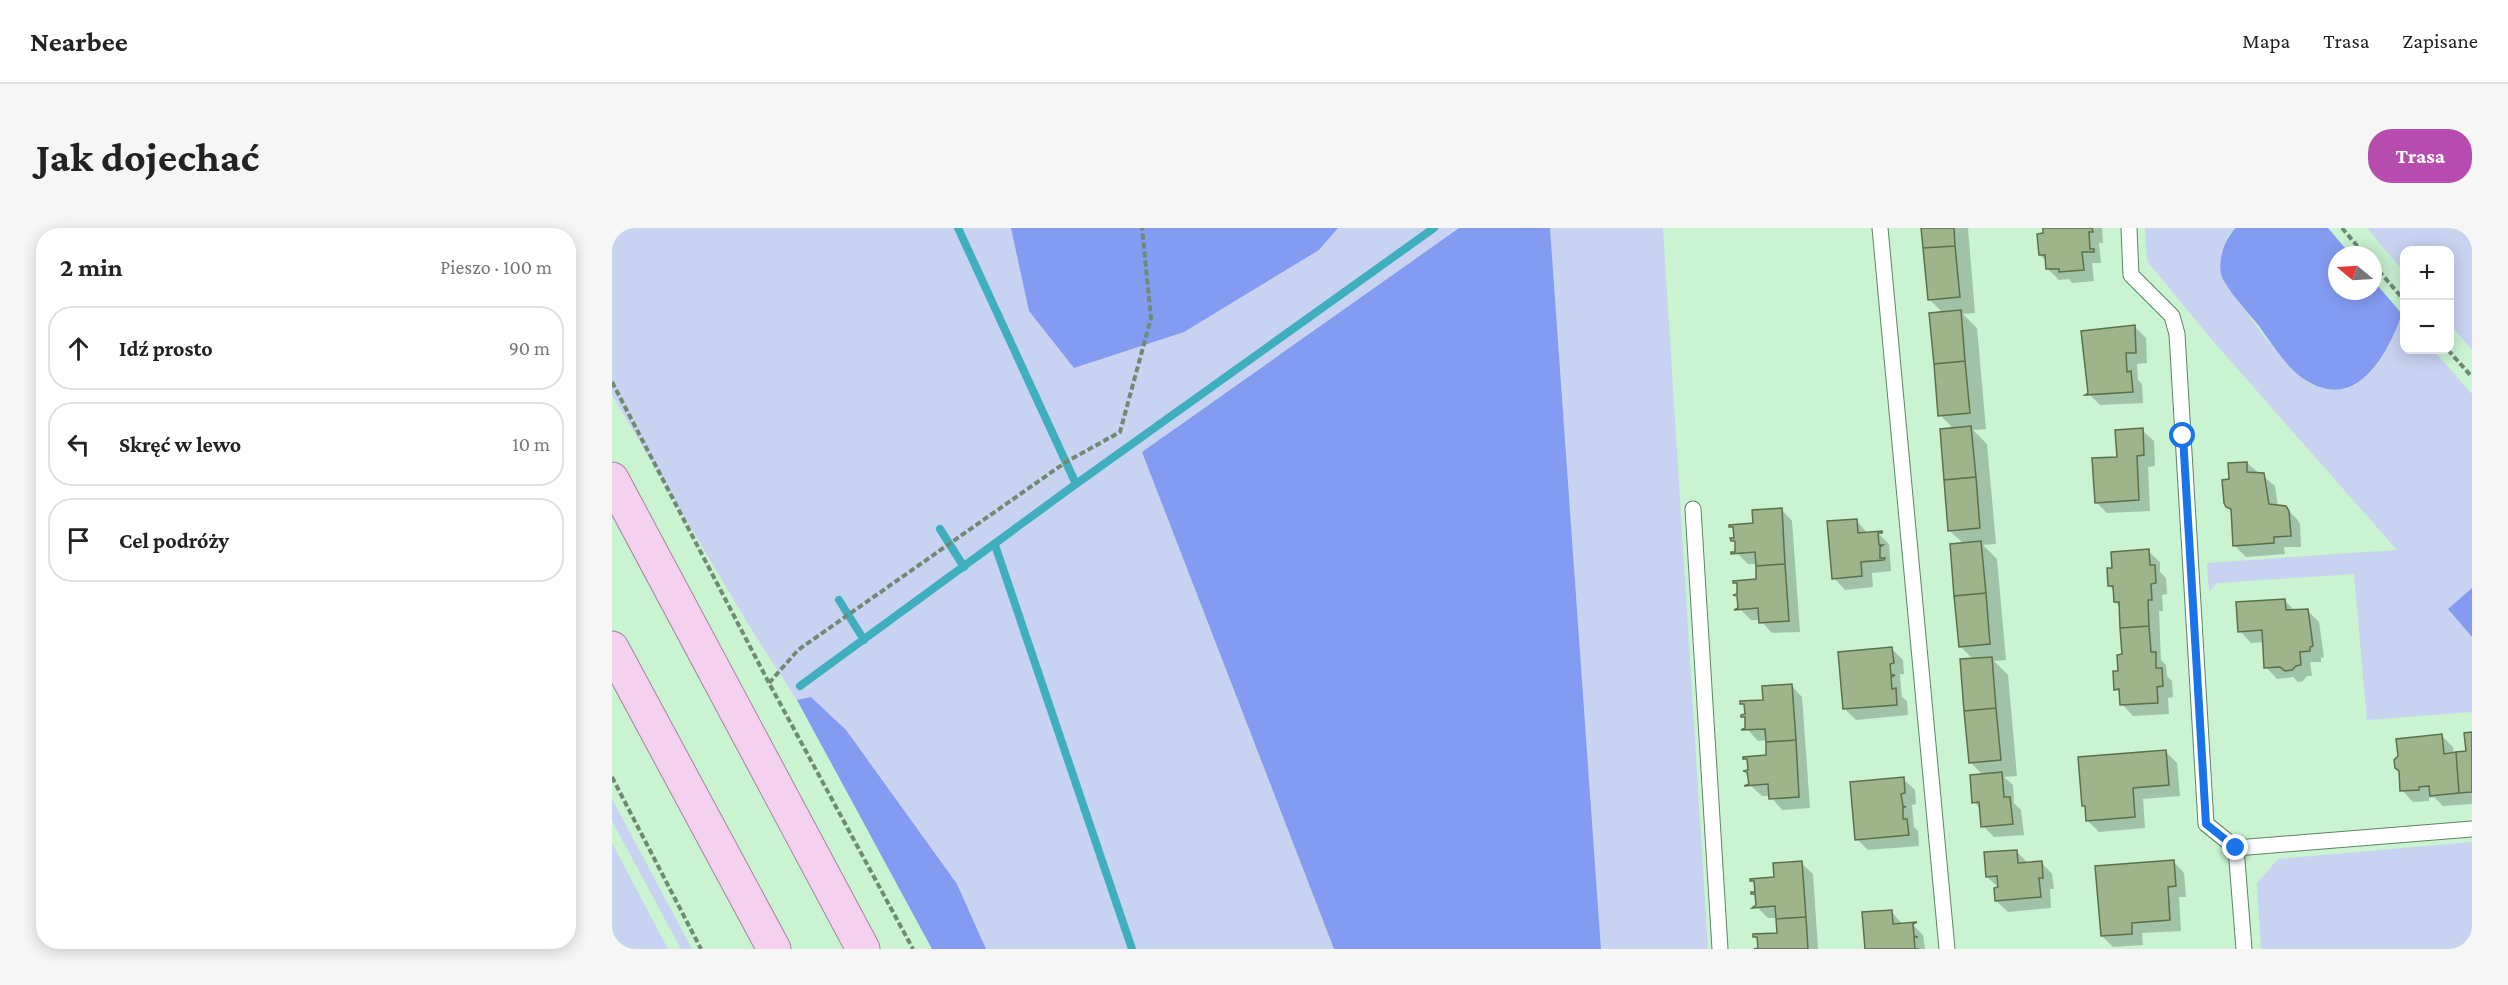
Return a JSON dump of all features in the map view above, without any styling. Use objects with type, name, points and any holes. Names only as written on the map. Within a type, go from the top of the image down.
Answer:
[{"type":"main road","points":[[612,479],[863,949]]},
{"type":"main road","points":[[612,648],[774,949]]},
{"type":"lane","points":[[1880,228],[1947,949]]},
{"type":"lane","points":[[2129,228],[2131,275],[2172,316],[2177,334],[2206,824],[2236,848],[2472,829]]},
{"type":"lane","points":[[1693,509],[1720,949]]},
{"type":"lane","points":[[2236,848],[2244,949]]},
{"type":"path","points":[[769,683],[798,650],[1066,462],[1120,432],[1151,318],[1142,228]]},
{"type":"path","points":[[2342,228],[2357,246]]},
{"type":"path","points":[[2382,274],[2400,295]]},
{"type":"path","points":[[2452,354],[2472,377]]},
{"type":"path","points":[[612,382],[769,683],[913,949]]},
{"type":"path","points":[[612,777],[701,949]]},
{"type":"shaded area","points":[[612,228],[1011,228],[1319,250],[1338,228],[1459,228],[1142,452],[1334,949],[986,949],[957,884],[811,697],[797,700],[753,632],[612,395]]},
{"type":"shaded area","points":[[1011,228],[1338,228],[1319,250],[1184,332],[1074,368],[1029,311]]},
{"type":"shaded area","points":[[1459,228],[1550,228],[1601,949],[1334,949],[1142,452]]},
{"type":"shaded area","points":[[1550,228],[1663,228],[1708,949],[1601,949]]},
{"type":"shaded area","points":[[2145,228],[2236,228],[2228,236],[2221,276],[2274,349],[2308,382],[2326,389],[2342,389],[2356,384],[2380,361],[2400,319],[2400,354],[2437,354],[2472,394],[2472,588],[2448,609],[2472,637],[2472,712],[2367,720],[2354,574],[2217,583],[2209,592],[2207,563],[2397,550],[2213,341],[2147,261]]},
{"type":"shaded area","points":[[2236,228],[2328,228],[2343,246],[2328,246],[2328,300],[2382,300],[2382,291],[2400,312],[2400,319],[2388,345],[2368,374],[2356,384],[2341,389],[2325,389],[2307,381],[2287,364],[2223,279],[2221,262],[2223,249]]},
{"type":"shaded area","points":[[2367,228],[2472,228],[2472,350],[2454,329],[2454,246],[2400,246],[2400,267]]},
{"type":"shaded area","points":[[2472,588],[2472,637],[2448,609]]},
{"type":"shaded area","points":[[811,697],[846,730],[957,884],[986,949],[932,949],[797,700]]},
{"type":"shaded area","points":[[612,799],[692,949],[681,949],[612,821]]},
{"type":"shaded area","points":[[2472,842],[2472,949],[2261,949],[2257,883],[2278,859]]},
{"type":"shaded area","points":[[612,843],[668,949],[612,949]]},
{"type":"building","points":[[1921,228],[1954,228],[1955,246],[1923,248]]},
{"type":"building","points":[[2043,228],[2092,228],[2093,232],[2089,232],[2090,249],[2094,249],[2094,252],[2082,252],[2084,270],[2059,272],[2059,269],[2046,269],[2045,255],[2039,255],[2037,234],[2043,233]]},
{"type":"building","points":[[1955,246],[1960,297],[1928,300],[1923,248]]},
{"type":"building","points":[[1961,310],[1965,361],[1934,364],[1929,313]]},
{"type":"building","points":[[2135,325],[2136,353],[2126,353],[2127,372],[2131,371],[2133,392],[2085,395],[2088,393],[2081,331]]},
{"type":"building","points":[[1965,361],[1970,413],[1938,416],[1934,364]]},
{"type":"building","points":[[1971,426],[1976,477],[1944,480],[1940,429]]},
{"type":"building","points":[[2143,428],[2144,455],[2137,456],[2139,500],[2095,503],[2092,458],[2117,457],[2115,430]]},
{"type":"building","points":[[2247,462],[2247,472],[2264,473],[2269,504],[2286,506],[2289,511],[2291,536],[2274,537],[2274,543],[2233,546],[2231,509],[2224,503],[2222,480],[2229,479],[2228,463]]},
{"type":"building","points":[[1976,477],[1980,528],[1948,531],[1944,480]]},
{"type":"building","points":[[1782,508],[1785,564],[1756,566],[1755,552],[1731,554],[1735,552],[1735,541],[1731,541],[1730,538],[1734,538],[1733,527],[1729,525],[1753,523],[1752,510]]},
{"type":"building","points":[[1857,519],[1858,533],[1882,531],[1878,533],[1879,545],[1883,545],[1880,547],[1880,558],[1885,558],[1884,560],[1861,562],[1862,576],[1832,579],[1827,521]]},
{"type":"building","points":[[1981,541],[1986,593],[1954,596],[1950,544]]},
{"type":"building","points":[[2149,549],[2150,565],[2155,565],[2156,583],[2151,584],[2152,600],[2148,600],[2149,626],[2120,628],[2119,602],[2114,602],[2113,586],[2108,586],[2107,568],[2112,568],[2111,552]]},
{"type":"building","points":[[1785,564],[1789,621],[1759,623],[1758,608],[1734,610],[1738,608],[1737,596],[1733,595],[1737,594],[1737,583],[1733,581],[1756,579],[1756,566]]},
{"type":"building","points":[[1986,593],[1990,644],[1959,647],[1954,596]]},
{"type":"building","points":[[2285,599],[2286,610],[2308,609],[2313,646],[2310,647],[2310,651],[2300,652],[2301,665],[2292,670],[2285,671],[2280,667],[2264,668],[2262,630],[2238,632],[2236,602]]},
{"type":"building","points":[[2149,626],[2151,652],[2156,652],[2156,668],[2162,668],[2163,686],[2157,687],[2158,703],[2120,705],[2119,689],[2114,690],[2113,671],[2118,671],[2117,655],[2122,654],[2120,628]]},
{"type":"building","points":[[1892,647],[1894,663],[1890,664],[1891,675],[1895,675],[1891,677],[1892,689],[1896,688],[1897,705],[1843,709],[1838,652]]},
{"type":"building","points":[[1992,657],[1996,708],[1964,711],[1960,659]]},
{"type":"building","points":[[1792,684],[1796,740],[1766,742],[1765,729],[1741,730],[1745,728],[1745,717],[1741,715],[1745,714],[1744,704],[1740,704],[1740,701],[1763,700],[1762,686]]},
{"type":"building","points":[[1996,708],[2001,760],[1969,763],[1964,711]]},
{"type":"building","points":[[2472,732],[2472,792],[2459,793],[2456,752],[2466,751],[2464,733]]},
{"type":"building","points":[[2442,734],[2444,754],[2456,752],[2459,793],[2430,796],[2429,786],[2419,787],[2419,790],[2400,791],[2399,771],[2395,768],[2394,760],[2398,756],[2396,739]]},
{"type":"building","points":[[1796,740],[1799,797],[1769,799],[1768,784],[1744,786],[1749,784],[1747,772],[1743,771],[1748,770],[1747,759],[1743,757],[1766,755],[1766,742]]},
{"type":"building","points":[[2166,750],[2169,785],[2133,788],[2135,817],[2086,821],[2085,806],[2082,806],[2078,757]]},
{"type":"building","points":[[2002,772],[2004,797],[2010,797],[2013,824],[1981,827],[1979,802],[1972,803],[1970,775]]},
{"type":"building","points":[[1904,777],[1905,793],[1901,794],[1903,806],[1906,807],[1903,807],[1903,819],[1907,819],[1909,835],[1855,840],[1850,782]]},
{"type":"building","points":[[2017,850],[2018,863],[2042,861],[2043,878],[2039,878],[2041,897],[1995,901],[1994,888],[1998,887],[1997,876],[1986,877],[1984,852]]},
{"type":"building","points":[[2174,860],[2176,886],[2168,887],[2170,920],[2132,923],[2132,934],[2101,936],[2095,866]]},
{"type":"building","points":[[1802,861],[1806,917],[1776,919],[1775,906],[1752,908],[1756,905],[1755,894],[1751,894],[1755,892],[1754,881],[1750,879],[1774,877],[1773,863]]},
{"type":"building","points":[[1892,910],[1893,924],[1917,922],[1913,924],[1914,936],[1918,937],[1914,937],[1915,949],[1865,949],[1862,912]]},
{"type":"building","points":[[1806,917],[1808,949],[1754,949],[1758,948],[1757,937],[1753,937],[1753,934],[1777,933],[1776,919]]},
{"type":"waterway","points":[[958,228],[1076,484]]},
{"type":"waterway","points":[[800,686],[1076,484],[1434,228]]},
{"type":"waterway","points":[[940,529],[964,567]]},
{"type":"waterway","points":[[995,545],[1132,949]]},
{"type":"waterway","points":[[839,600],[864,640]]},
{"type":"route","points":[[2183,436],[2206,824],[2236,848]]}]
